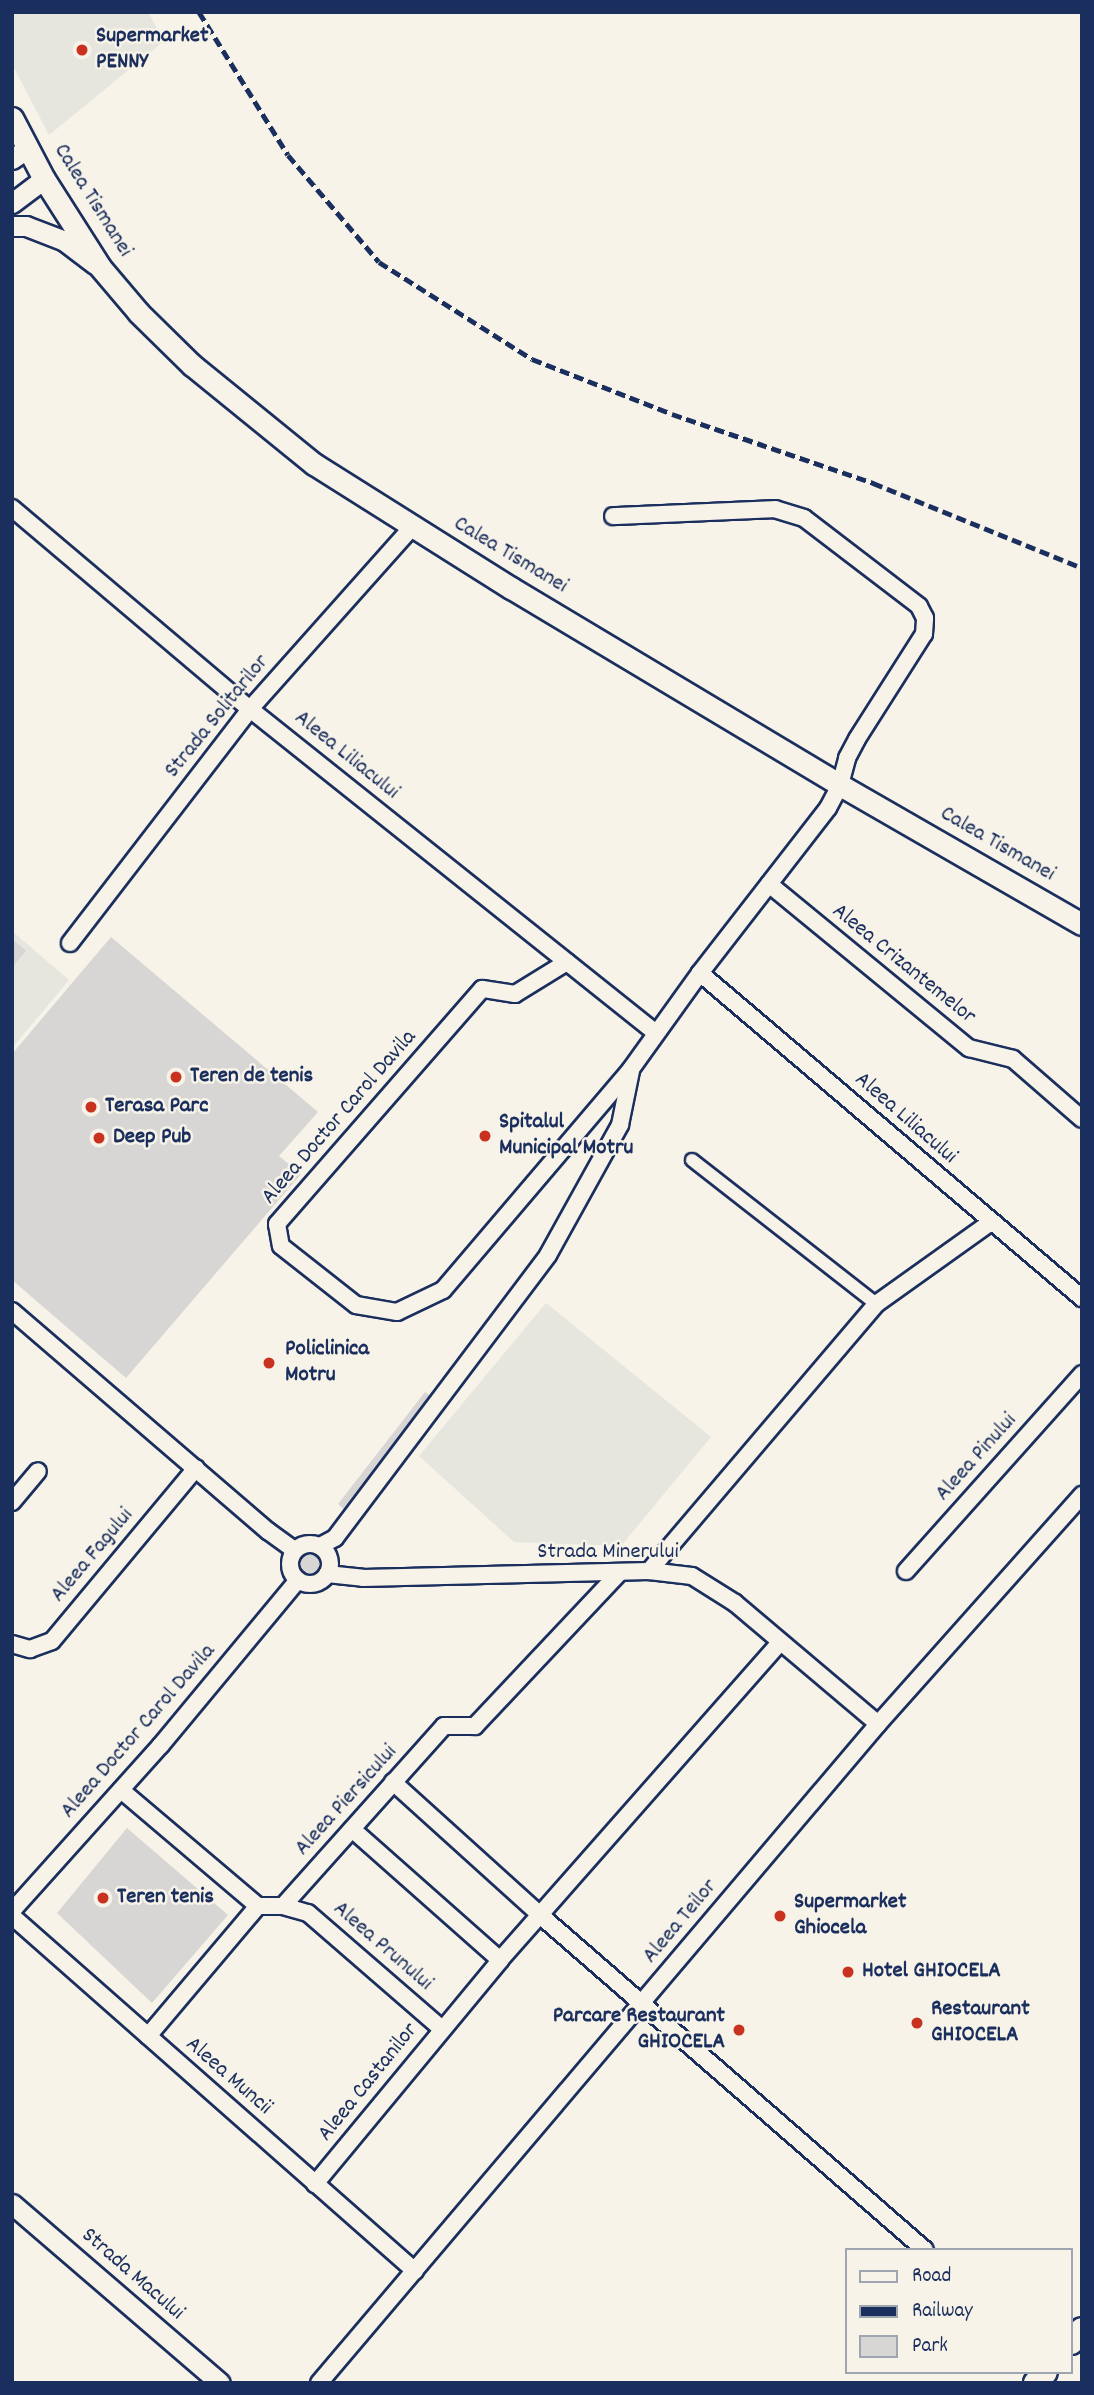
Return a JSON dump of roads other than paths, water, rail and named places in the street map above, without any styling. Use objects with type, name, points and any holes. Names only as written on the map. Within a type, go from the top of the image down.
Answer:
[{"type":"main road","name":"Calea Tismanei","points":[[12,118],[20,153],[44,178],[100,267],[139,313],[192,365],[314,464],[412,527],[840,785],[1082,925]]},
{"type":"street","points":[[12,203],[44,178]]},
{"type":"street","points":[[12,226],[26,226],[63,240],[100,267]]},
{"type":"street","name":"Aleea Liliacului","points":[[12,508],[250,709],[656,1033]]},
{"type":"street","name":"Aleea Doctor Carol Davila","points":[[567,962],[515,995],[482,989],[276,1224],[281,1246],[356,1305],[397,1312],[443,1290],[631,1069],[700,973],[828,808],[840,785],[847,758],[857,738],[923,634],[925,618],[919,606],[804,518],[775,509],[613,516]]},
{"type":"street","name":"Strada Solitarilor","points":[[70,943],[250,709],[412,527]]},
{"type":"street","name":"Aleea Crizantemelor","points":[[769,884],[969,1048],[1013,1059],[1082,1119]]},
{"type":"street","name":"Aleea Liliacului","points":[[700,973],[1082,1298]]},
{"type":"street","name":"Aleea Doctor Carol Davila","points":[[320,1546],[340,1532],[548,1255],[620,1125],[631,1069]]},
{"type":"street","points":[[692,1160],[876,1304]]},
{"type":"street","points":[[649,1571],[876,1304],[991,1222]]},
{"type":"street","points":[[12,1311],[294,1550]]},
{"type":"street","name":"Aleea Pinului","points":[[906,1572],[1082,1374]]},
{"type":"street","name":"Aleea Fagului","points":[[12,1644],[30,1649],[52,1641],[196,1468]]},
{"type":"street","points":[[12,1502],[38,1471]]},
{"type":"street","name":"Aleea Teilor","points":[[320,2383],[878,1724],[1082,1495]]},
{"type":"street","points":[[309,1543],[320,1546],[330,1560],[327,1574],[319,1582],[310,1584],[298,1580],[289,1567],[294,1550],[309,1543]]},
{"type":"street","name":"Strada Minerului","points":[[327,1574],[363,1578],[649,1571],[692,1576],[710,1585],[878,1724]]},
{"type":"street","name":"Aleea Piersicului","points":[[284,1906],[444,1726],[475,1726],[619,1573]]},
{"type":"street","name":"Aleea Doctor Carol Davila","points":[[12,1914],[121,1790],[298,1580]]},
{"type":"street","name":"Aleea Castanilor","points":[[315,2184],[500,1960],[780,1642]]},
{"type":"street","points":[[393,1782],[540,1915],[923,2248]]},
{"type":"street","points":[[121,1790],[258,1906],[148,2036]]},
{"type":"street","points":[[352,1829],[500,1960]]},
{"type":"street","name":"Aleea Prunului","points":[[258,1906],[284,1906],[308,1913],[442,2029]]},
{"type":"street","name":"Aleea Muncii","points":[[12,1914],[415,2270]]},
{"type":"street","name":"Strada Macului","points":[[12,2204],[220,2383]]},
{"type":"railway","points":[[199,12],[288,155],[379,262],[532,359],[672,414],[873,483],[1082,568]]},
{"type":"place","name":"Supermarket PENNY","points":[[82,50]]},
{"type":"place","name":"Teren de tenis","points":[[176,1077]]},
{"type":"place","name":"Terasa Parc","points":[[91,1107]]},
{"type":"place","name":"Spitalul Municipal Motru","points":[[485,1136]]},
{"type":"place","name":"Deep Pub","points":[[99,1138]]},
{"type":"place","name":"Policlinica Motru","points":[[269,1363]]},
{"type":"place","name":"Teren tenis","points":[[103,1898]]},
{"type":"place","name":"Supermarket Ghiocela","points":[[780,1916]]},
{"type":"place","name":"Hotel GHIOCELA","points":[[848,1972]]},
{"type":"place","name":"Restaurant GHIOCELA","points":[[917,2023]]},
{"type":"place","name":"Parcare Restaurant GHIOCELA","points":[[739,2030]]}]
